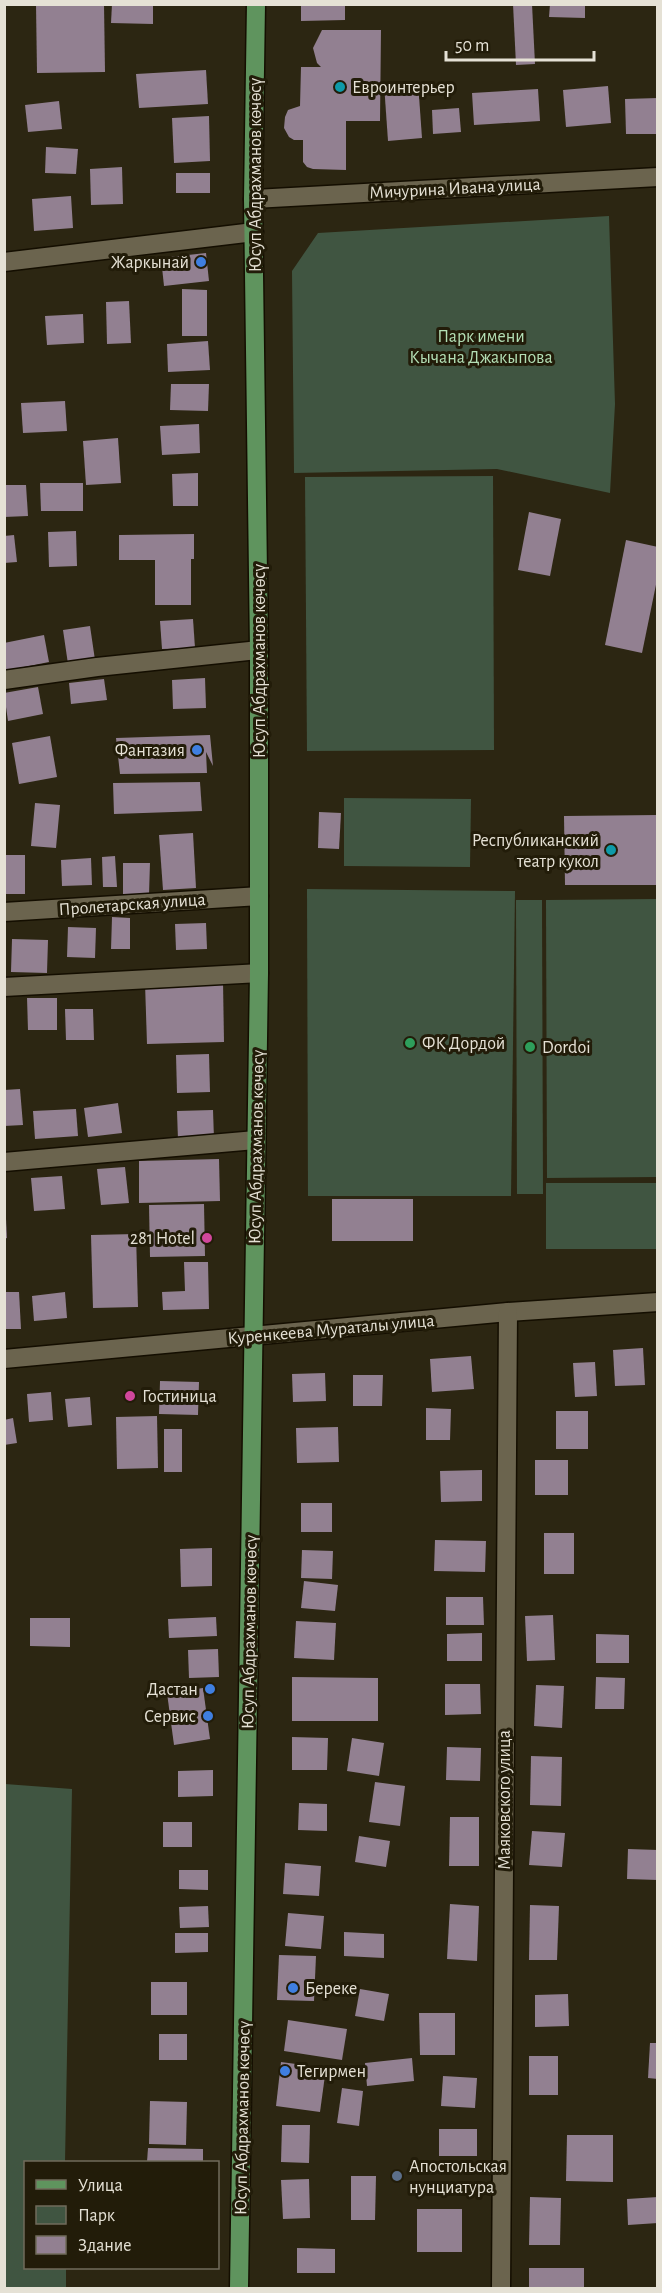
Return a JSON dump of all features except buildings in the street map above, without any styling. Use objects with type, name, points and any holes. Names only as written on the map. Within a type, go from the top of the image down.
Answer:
[{"type":"main road","name":"Юсуп Абдрахманов көчөсү","points":[[239,2289],[259,973],[260,650],[253,199],[256,4]]},
{"type":"street","name":"Мичурина Ивана улица","points":[[253,199],[657,177]]},
{"type":"street","points":[[4,262],[254,232]]},
{"type":"street","points":[[4,680],[97,667],[260,650]]},
{"type":"street","name":"Пролетарская улица","points":[[4,912],[259,896]]},
{"type":"street","points":[[4,987],[259,973]]},
{"type":"street","points":[[4,1162],[256,1140]]},
{"type":"street","name":"Куренкеева Мураталы улица","points":[[4,1359],[508,1312],[657,1302]]},
{"type":"street","name":"Маяковского улица","points":[[501,2289],[508,1312]]},
{"type":"green space","name":"Парк имени Кычана Джакыпова","points":[[609,216],[615,404],[610,493],[497,469],[294,473],[292,271],[318,233]]},
{"type":"green space","points":[[493,476],[494,750],[307,751],[305,477]]},
{"type":"green space","points":[[344,798],[471,799],[470,867],[344,866]]},
{"type":"green space","name":"ФК Дордой","points":[[307,889],[515,891],[511,1196],[308,1196]]},
{"type":"green space","name":"ФК Дордой","points":[[657,899],[657,1177],[547,1178],[546,900]]},
{"type":"green space","name":"Dordoi","points":[[516,900],[542,900],[543,1194],[517,1194]]},
{"type":"green space","points":[[546,1183],[657,1183],[657,1249],[546,1249]]},
{"type":"green space","points":[[5,1784],[72,1789],[65,2161],[24,2161],[24,2269],[66,2269],[66,2288],[5,2288]]},
{"type":"place","name":"Евроинтерьер","points":[[340,87]]},
{"type":"place","name":"Жаркынай","points":[[201,262]]},
{"type":"place","name":"Фантазия","points":[[197,750]]},
{"type":"place","name":"Республиканский театр кукол","points":[[611,850]]},
{"type":"place","name":"ФК Дордой","points":[[410,1043]]},
{"type":"place","name":"Dordoi","points":[[530,1047]]},
{"type":"place","name":"281 Hotel","points":[[207,1238]]},
{"type":"place","name":"Гостиница","points":[[130,1396]]},
{"type":"place","name":"Дастан","points":[[210,1689]]},
{"type":"place","name":"Сервис","points":[[208,1716]]},
{"type":"place","name":"Береке","points":[[293,1988]]},
{"type":"place","name":"Тегирмен","points":[[285,2071]]},
{"type":"place","name":"Апостольская нунциатура","points":[[397,2176]]}]
